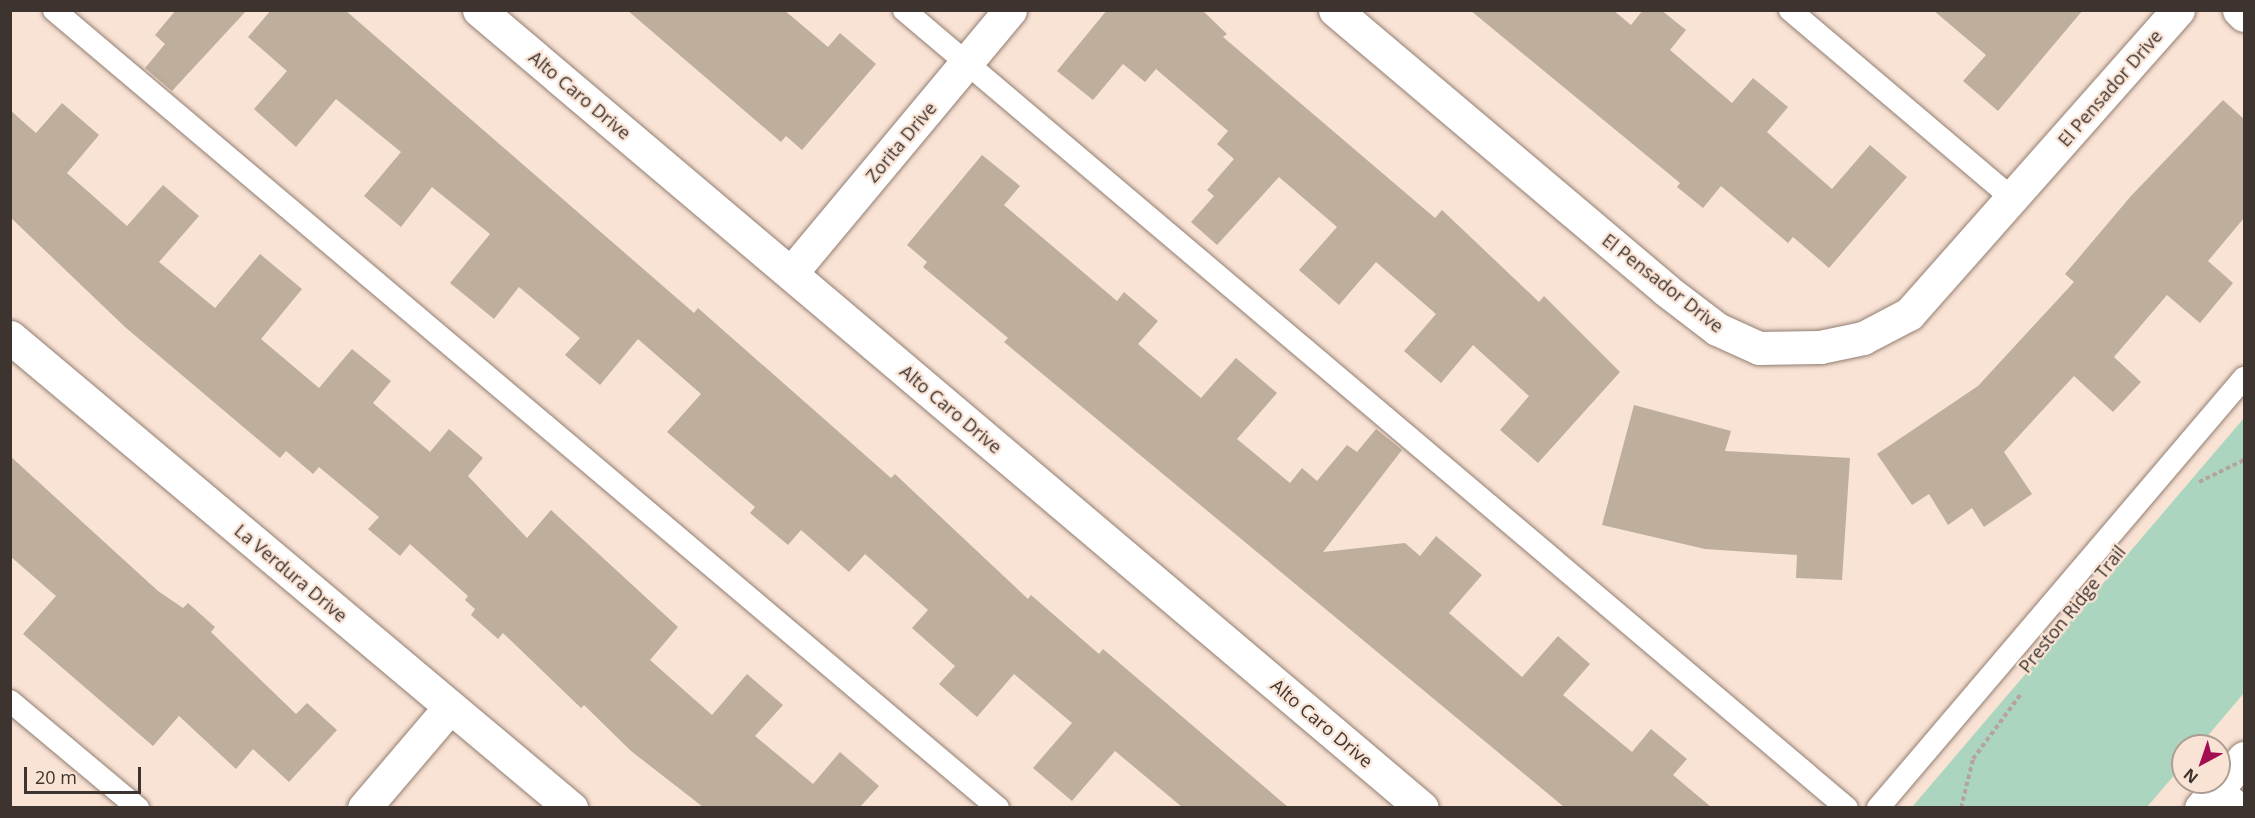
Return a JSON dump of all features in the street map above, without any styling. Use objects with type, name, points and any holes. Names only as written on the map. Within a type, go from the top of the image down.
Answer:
[{"type":"street","name":"Alto Caro Drive","points":[[479,10],[1422,807]]},
{"type":"street","name":"Zorita Drive","points":[[791,273],[1010,10]]},
{"type":"street","name":"El Pensador Drive","points":[[1335,10],[1666,290],[1717,329],[1758,348],[1820,348],[1863,338],[1909,314],[2178,10]]},
{"type":"street","points":[[2239,10],[2244,15]]},
{"type":"street","name":"La Verdura Drive","points":[[10,337],[571,807]]},
{"type":"street","points":[[364,807],[450,707]]},
{"type":"street","points":[[2218,802],[2244,758]]},
{"type":"lane","points":[[54,10],[998,807]]},
{"type":"lane","points":[[904,10],[1847,807]]},
{"type":"lane","points":[[1790,10],[2013,199]]},
{"type":"lane","points":[[1878,807],[2244,378]]},
{"type":"lane","points":[[10,701],[138,807]]},
{"type":"path","points":[[2190,488],[2220,468],[2244,460]]},
{"type":"path","name":"Preston Ridge Trail","points":[[1961,807],[1973,759],[2029,683]]},
{"type":"green space","points":[[2244,418],[2244,693],[2209,734],[2171,734],[2171,779],[2147,807],[1912,807]]},
{"type":"building","points":[[176,10],[247,10],[172,91],[145,68],[165,44],[155,35]]},
{"type":"building","points":[[271,10],[345,10],[694,313],[698,308],[891,478],[895,474],[1028,599],[1031,595],[1099,654],[1103,649],[1288,807],[1182,807],[1115,751],[1072,801],[1033,768],[1072,723],[1014,674],[977,717],[939,684],[955,666],[912,628],[928,610],[865,554],[849,572],[801,530],[788,545],[750,513],[755,507],[667,432],[701,394],[638,339],[600,385],[565,355],[580,338],[519,287],[494,319],[450,283],[490,234],[432,187],[401,227],[364,196],[401,152],[336,99],[296,147],[254,109],[287,71],[248,37]]},
{"type":"building","points":[[627,10],[784,10],[828,47],[840,33],[876,64],[802,150],[786,136],[781,142]]},
{"type":"building","points":[[1107,10],[1202,10],[1227,34],[1223,37],[1435,218],[1442,210],[1539,302],[1544,296],[1620,372],[1538,463],[1500,430],[1529,396],[1473,345],[1441,383],[1404,351],[1436,314],[1376,262],[1339,305],[1299,270],[1337,227],[1279,177],[1217,245],[1191,222],[1214,196],[1207,190],[1234,159],[1217,144],[1228,131],[1156,69],[1145,82],[1123,64],[1093,100],[1057,71]]},
{"type":"building","points":[[1470,10],[1613,10],[1631,25],[1643,10],[1661,10],[1686,30],[1670,50],[1732,103],[1753,78],[1788,107],[1767,132],[1832,189],[1870,145],[1907,177],[1829,268],[1793,237],[1788,243],[1721,186],[1703,208],[1677,187],[1680,183]]},
{"type":"building","points":[[1933,10],[2083,10],[1998,111],[1963,81],[1986,55]]},
{"type":"building","points":[[2223,100],[2244,119],[2244,218],[2208,261],[2233,283],[2200,323],[2167,295],[2114,357],[2141,382],[2113,412],[2074,376],[2004,452],[2032,494],[1984,527],[1972,508],[1948,525],[1929,494],[1912,505],[1877,454],[1978,386],[2074,282],[2065,274],[2131,196]]},
{"type":"building","points":[[62,103],[99,135],[67,173],[127,226],[163,185],[199,216],[159,262],[215,308],[260,254],[302,289],[261,339],[319,388],[352,349],[391,381],[373,403],[430,452],[449,429],[483,458],[468,476],[527,538],[551,510],[678,627],[650,660],[712,715],[747,674],[783,705],[755,736],[813,784],[840,752],[879,786],[860,807],[703,807],[631,751],[584,705],[581,708],[503,633],[498,639],[471,615],[475,609],[465,600],[468,596],[410,544],[400,556],[368,529],[379,517],[319,467],[313,474],[286,451],[280,458],[125,327],[10,217],[10,110],[36,133]]},
{"type":"building","points":[[982,155],[1020,186],[1004,205],[1117,301],[1124,292],[1158,321],[1138,344],[1201,398],[1236,358],[1277,393],[1237,439],[1290,483],[1302,468],[1317,481],[1347,445],[1357,452],[1376,429],[1402,450],[1323,552],[1405,543],[1420,556],[1436,536],[1482,575],[1449,613],[1522,677],[1558,636],[1590,664],[1563,695],[1632,752],[1651,729],[1687,759],[1673,775],[1711,807],[1564,807],[1004,342],[1008,338],[923,267],[927,262],[907,245]]},
{"type":"building","points":[[1634,405],[1731,431],[1725,451],[1850,458],[1842,580],[1796,578],[1797,555],[1705,549],[1602,525]]},
{"type":"building","points":[[10,456],[158,591],[183,608],[188,603],[215,627],[211,632],[296,714],[307,703],[337,730],[289,782],[253,749],[236,769],[179,716],[153,746],[23,634],[56,596],[10,556]]}]
